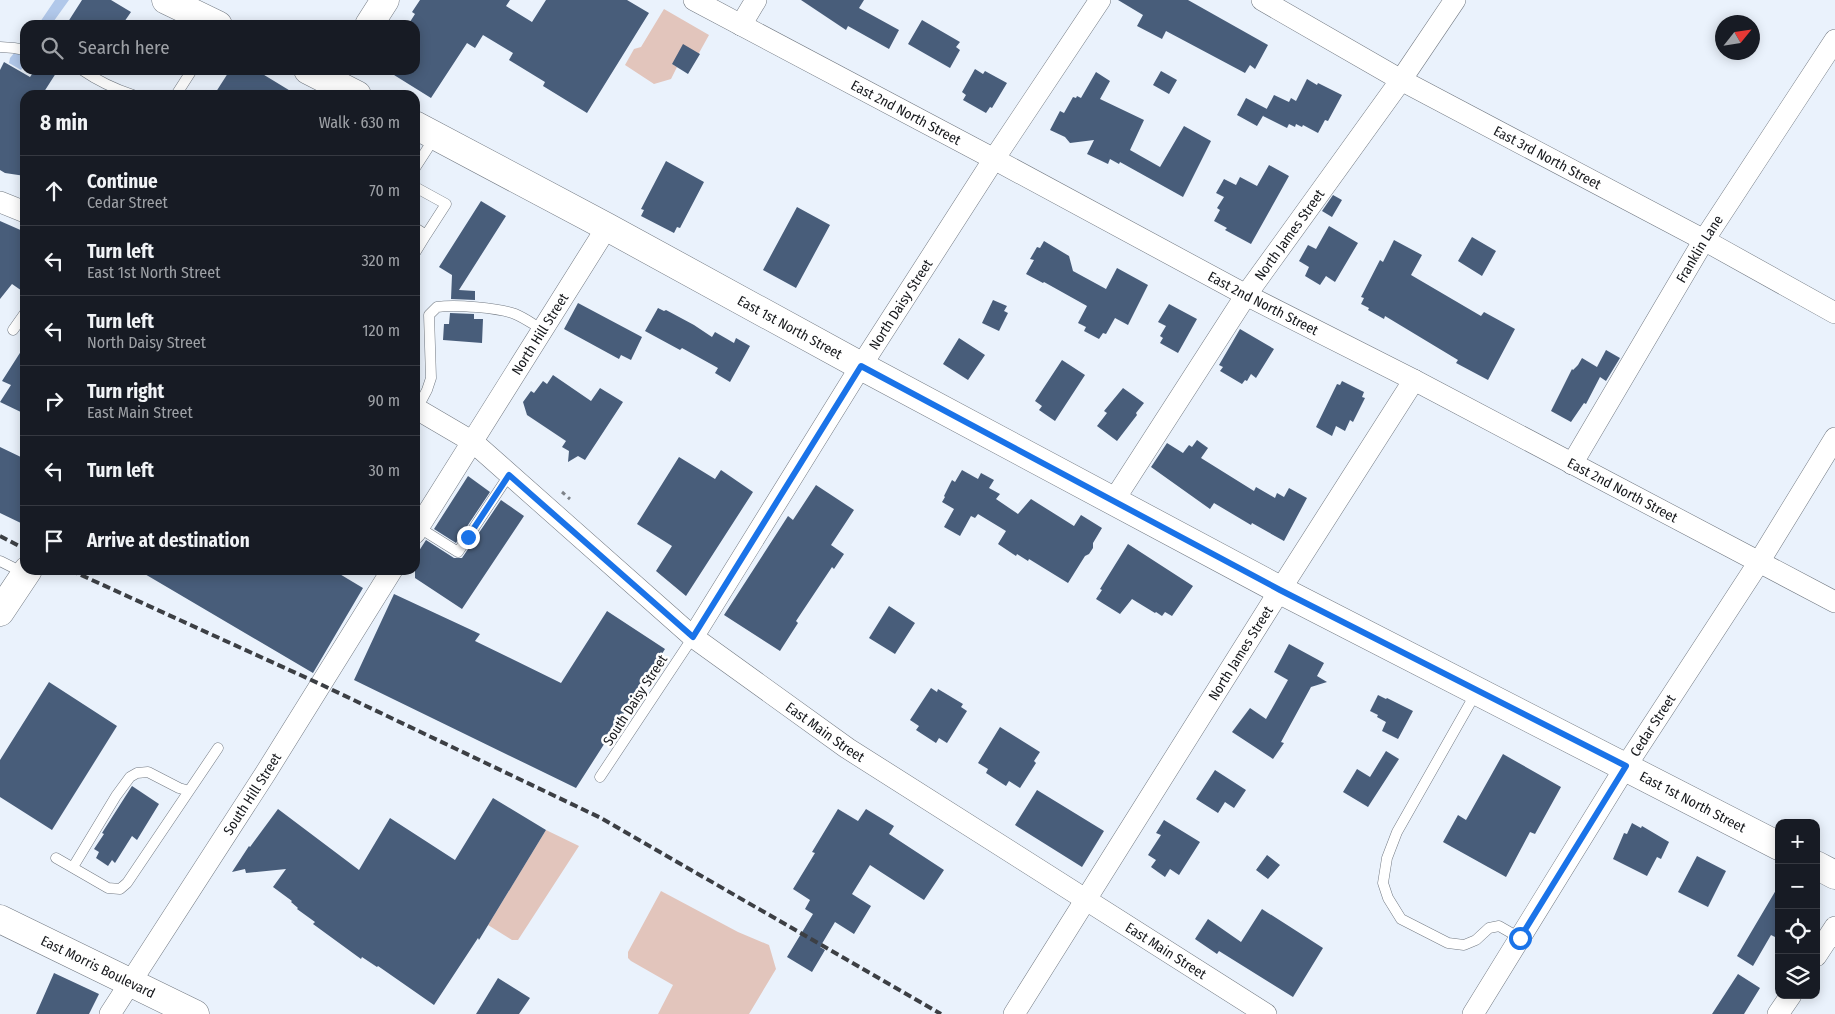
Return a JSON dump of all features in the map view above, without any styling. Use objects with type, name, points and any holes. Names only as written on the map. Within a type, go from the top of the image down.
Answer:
[{"type":"main road","points":[[166,0],[208,20]]},
{"type":"main road","points":[[372,20],[385,0]]},
{"type":"main road","points":[[326,79],[347,90]]},
{"type":"main road","name":"East 1st North Street","points":[[425,131],[607,227],[861,366],[1280,590],[1775,844]]},
{"type":"main road","points":[[0,612],[24,575]]},
{"type":"main road","points":[[1820,867],[1835,875]]},
{"type":"main road","name":"East Morris Boulevard","points":[[0,919],[195,1014]]},
{"type":"street","name":"East 2nd North Street","points":[[694,0],[1246,295],[1414,380],[1835,602]]},
{"type":"street","points":[[741,25],[756,0]]},
{"type":"street","name":"North Daisy Street","points":[[693,637],[861,366],[994,159],[1100,0]]},
{"type":"street","name":"East 3rd North Street","points":[[1262,0],[1401,80],[1704,240],[1835,313]]},
{"type":"street","name":"North James Street","points":[[1114,500],[1246,295],[1401,80],[1454,0]]},
{"type":"street","name":"Franklin Lane","points":[[1572,464],[1704,240],[1835,40]]},
{"type":"street","points":[[0,202],[20,210]]},
{"type":"street","name":"North Hill Street","points":[[473,442],[607,227]]},
{"type":"street","name":"North James Street","points":[[1014,1014],[1084,900],[1414,380]]},
{"type":"street","name":"East Main Street","points":[[420,410],[473,442],[693,637],[847,748],[1266,1014]]},
{"type":"street","name":"Cedar Street","points":[[1473,1014],[1626,766],[1759,562],[1835,438]]},
{"type":"street","points":[[420,525],[473,442]]},
{"type":"street","name":"South Hill Street","points":[[110,1014],[265,774],[385,575]]},
{"type":"street","points":[[1817,954],[1835,927]]},
{"type":"street","points":[[1778,1014],[1787,999]]},
{"type":"lane","points":[[0,47],[20,49]]},
{"type":"lane","points":[[90,75],[120,90]]},
{"type":"lane","points":[[179,90],[189,75]]},
{"type":"lane","points":[[420,150],[425,131]]},
{"type":"lane","points":[[420,190],[446,204],[420,245]]},
{"type":"lane","points":[[420,231],[426,235]]},
{"type":"lane","points":[[420,401],[431,382],[429,315],[437,307],[474,307],[515,314],[543,330]]},
{"type":"lane","points":[[13,330],[20,320]]},
{"type":"lane","points":[[420,532],[458,552],[509,475]]},
{"type":"lane","points":[[0,562],[20,570]]},
{"type":"lane","name":"South Daisy Street","points":[[600,777],[693,637]]},
{"type":"lane","points":[[1477,690],[1397,832],[1386,858],[1383,883],[1388,898],[1401,919],[1448,943],[1464,945],[1476,940],[1489,928],[1498,926],[1520,938]]},
{"type":"lane","points":[[56,858],[108,888],[120,889],[127,883],[218,748]]},
{"type":"lane","points":[[73,867],[116,796],[130,777],[137,773],[148,772],[189,791]]},
{"type":"shaded area","points":[[664,9],[709,35],[699,53],[672,64],[677,67],[671,79],[654,84],[625,65],[634,49],[641,47]]},
{"type":"shaded area","points":[[546,830],[579,846],[518,940],[512,940],[488,925]]},
{"type":"shaded area","points":[[661,891],[738,932],[769,945],[776,969],[749,1014],[658,1014],[673,985],[631,961],[628,958],[628,952]]},
{"type":"water","points":[[55,0],[69,0],[55,20],[41,20]]},
{"type":"water","points":[[20,46],[20,69],[9,63],[10,58]]},
{"type":"building","points":[[82,0],[111,0],[131,12],[125,20],[69,20]]},
{"type":"building","points":[[420,0],[510,0],[506,6],[532,22],[546,0],[627,0],[649,13],[587,113],[543,86],[545,82],[509,60],[513,53],[483,35],[475,48],[467,43],[431,98],[394,75],[420,75],[420,20],[411,20],[415,14],[412,12]]},
{"type":"building","points":[[801,0],[864,0],[859,8],[899,30],[889,49],[848,26],[846,30]]},
{"type":"building","points":[[1118,0],[1188,0],[1268,45],[1255,69],[1250,65],[1245,73],[1166,31],[1162,39],[1137,26],[1143,15]]},
{"type":"building","points":[[922,20],[960,42],[956,47],[960,50],[950,68],[908,44]]},
{"type":"building","points":[[683,44],[700,54],[688,74],[672,64]]},
{"type":"building","points":[[4,62],[20,71],[20,75],[30,77],[31,75],[55,75],[45,90],[20,90],[20,175],[5,173],[0,170],[0,70]]},
{"type":"building","points":[[975,69],[983,74],[985,71],[1007,83],[992,108],[990,107],[986,113],[963,100],[966,95],[962,92]]},
{"type":"building","points":[[1161,71],[1177,80],[1169,94],[1153,85]]},
{"type":"building","points":[[1096,72],[1110,81],[1100,99],[1144,120],[1130,150],[1160,167],[1184,126],[1211,141],[1183,197],[1120,162],[1119,164],[1110,159],[1108,164],[1087,154],[1094,140],[1070,143],[1065,137],[1050,130],[1060,111],[1064,113],[1073,97],[1081,98]]},
{"type":"building","points":[[227,75],[264,75],[289,90],[217,90]]},
{"type":"building","points":[[1307,79],[1342,95],[1328,121],[1325,120],[1318,133],[1303,125],[1302,127],[1296,124],[1295,127],[1289,124],[1287,128],[1263,116],[1274,95],[1289,102],[1291,98],[1296,101]]},
{"type":"building","points":[[1246,98],[1267,109],[1257,126],[1237,115]]},
{"type":"building","points":[[666,161],[704,182],[680,228],[677,227],[674,233],[641,216],[644,210],[641,209]]},
{"type":"building","points":[[1269,165],[1289,176],[1251,244],[1225,230],[1227,228],[1214,221],[1220,210],[1217,208],[1224,197],[1216,193],[1224,179],[1236,185],[1240,177],[1257,186]]},
{"type":"building","points":[[1333,195],[1342,200],[1332,217],[1322,211]]},
{"type":"building","points":[[481,201],[506,216],[459,290],[475,291],[475,300],[451,299],[452,275],[439,267]]},
{"type":"building","points":[[797,207],[830,225],[796,288],[763,270]]},
{"type":"building","points":[[0,221],[20,230],[20,290],[12,284],[0,299]]},
{"type":"building","points":[[1329,226],[1358,243],[1335,282],[1326,276],[1320,285],[1305,276],[1309,267],[1299,261],[1308,245],[1316,249]]},
{"type":"building","points":[[1472,237],[1496,251],[1482,276],[1458,261]]},
{"type":"building","points":[[1394,240],[1422,255],[1411,275],[1481,316],[1484,312],[1515,329],[1488,380],[1456,363],[1458,360],[1385,316],[1384,319],[1361,304],[1364,298],[1361,297],[1380,260],[1383,262]]},
{"type":"building","points":[[1044,241],[1069,256],[1073,271],[1106,289],[1117,268],[1148,285],[1128,325],[1115,318],[1106,334],[1103,333],[1099,339],[1084,331],[1086,327],[1078,323],[1087,306],[1026,274],[1034,260],[1030,259],[1037,247],[1040,248]]},
{"type":"building","points":[[993,300],[1007,306],[1004,311],[1008,313],[999,331],[982,323]]},
{"type":"building","points":[[578,303],[642,337],[631,360],[621,355],[619,359],[564,329]]},
{"type":"building","points":[[1169,304],[1197,319],[1178,353],[1160,343],[1163,338],[1160,336],[1166,326],[1158,322]]},
{"type":"building","points":[[658,308],[666,310],[694,325],[712,337],[715,332],[734,343],[736,338],[750,346],[730,382],[715,373],[718,368],[682,348],[680,350],[645,331]]},
{"type":"building","points":[[450,313],[474,314],[474,319],[483,319],[482,343],[443,340],[444,324],[449,324]]},
{"type":"building","points":[[1240,329],[1274,349],[1256,378],[1251,374],[1247,381],[1245,380],[1242,384],[1220,371],[1223,367],[1219,365]]},
{"type":"building","points":[[959,338],[985,355],[968,380],[943,364]]},
{"type":"building","points":[[1606,350],[1620,358],[1606,381],[1600,377],[1586,404],[1584,403],[1571,422],[1551,411],[1572,369],[1578,365],[1582,358],[1597,367]]},
{"type":"building","points":[[20,353],[20,412],[0,402],[11,385],[2,381]]},
{"type":"building","points":[[1062,360],[1085,375],[1055,421],[1039,410],[1042,406],[1035,401]]},
{"type":"building","points":[[553,375],[591,401],[600,388],[623,402],[585,460],[578,456],[568,462],[569,451],[562,447],[566,441],[527,415],[523,402],[531,391],[534,393],[543,381],[547,384]]},
{"type":"building","points":[[1342,381],[1364,392],[1362,397],[1365,398],[1353,422],[1350,420],[1345,431],[1336,426],[1332,436],[1316,427],[1337,384],[1340,385]]},
{"type":"building","points":[[1123,388],[1144,403],[1117,441],[1097,426],[1107,413],[1104,411]]},
{"type":"building","points":[[1197,440],[1208,448],[1201,458],[1254,491],[1256,487],[1275,498],[1277,493],[1284,497],[1289,488],[1307,498],[1284,541],[1252,523],[1251,525],[1214,503],[1210,509],[1151,467],[1167,443],[1183,453],[1189,445],[1192,447]]},
{"type":"building","points":[[0,447],[20,457],[20,523],[0,513]]},
{"type":"building","points":[[679,457],[715,479],[721,470],[753,492],[686,596],[656,571],[672,546],[637,524]]},
{"type":"building","points":[[962,470],[978,479],[981,473],[994,480],[989,488],[1000,494],[996,499],[1018,514],[1031,499],[1074,526],[1081,515],[1102,528],[1093,543],[1093,548],[1085,556],[1068,583],[1029,559],[1028,561],[1017,554],[1016,556],[998,544],[1006,531],[978,514],[975,518],[971,516],[960,536],[944,527],[954,509],[942,502],[952,480],[955,482]]},
{"type":"building","points":[[468,476],[490,492],[456,543],[434,529]]},
{"type":"building","points":[[816,485],[854,510],[831,545],[844,554],[834,569],[832,567],[796,621],[798,623],[780,651],[724,615],[788,516],[793,520]]},
{"type":"building","points":[[501,500],[524,516],[462,609],[415,578],[415,575],[420,575],[420,549],[426,540],[454,558],[462,558]]},
{"type":"building","points":[[1128,544],[1193,586],[1172,616],[1165,612],[1162,616],[1132,599],[1120,614],[1096,599],[1102,590],[1100,589]]},
{"type":"building","points":[[146,575],[341,575],[363,588],[313,673]]},
{"type":"building","points":[[394,594],[480,634],[475,641],[561,683],[607,611],[665,649],[576,788],[354,680]]},
{"type":"building","points":[[889,606],[915,623],[895,654],[869,638]]},
{"type":"building","points":[[1289,644],[1324,663],[1317,676],[1327,682],[1311,687],[1281,742],[1284,743],[1273,759],[1232,732],[1250,708],[1266,719],[1288,680],[1274,672]]},
{"type":"building","points":[[49,682],[117,726],[52,830],[0,797],[0,760]]},
{"type":"building","points":[[931,688],[937,692],[938,689],[963,704],[961,707],[967,711],[947,743],[939,738],[936,743],[916,730],[919,726],[910,720]]},
{"type":"building","points":[[1378,695],[1413,711],[1398,739],[1382,731],[1386,722],[1370,711]]},
{"type":"building","points":[[1000,727],[1040,752],[1034,761],[1036,763],[1020,788],[1009,781],[1006,786],[986,773],[988,769],[978,763]]},
{"type":"building","points":[[1386,751],[1399,759],[1368,807],[1343,792],[1357,769],[1370,777]]},
{"type":"building","points":[[1503,754],[1561,787],[1535,834],[1530,832],[1506,877],[1443,842],[1458,815],[1466,820]]},
{"type":"building","points":[[1215,770],[1246,790],[1234,808],[1225,802],[1218,813],[1196,799]]},
{"type":"building","points":[[132,786],[159,804],[137,840],[132,836],[115,863],[112,860],[108,866],[96,858],[99,852],[94,849]]},
{"type":"building","points":[[1037,790],[1104,831],[1082,867],[1015,825]]},
{"type":"building","points":[[493,798],[546,830],[479,940],[478,938],[434,1005],[378,966],[362,957],[361,959],[313,924],[315,922],[297,909],[292,901],[273,887],[286,869],[246,873],[245,869],[232,872],[249,846],[278,809],[359,870],[390,818],[455,860]]},
{"type":"building","points":[[838,809],[858,821],[866,809],[894,826],[889,834],[944,870],[924,900],[870,865],[852,894],[871,906],[854,934],[835,922],[820,947],[825,950],[812,972],[787,957],[813,914],[805,909],[810,900],[793,889],[815,853],[812,852]]},
{"type":"building","points":[[1164,820],[1200,842],[1179,875],[1170,869],[1165,877],[1151,867],[1156,860],[1148,855],[1161,835],[1156,833]]},
{"type":"building","points":[[1632,823],[1641,828],[1642,826],[1669,842],[1661,859],[1657,857],[1647,876],[1613,859],[1624,833],[1627,834]]},
{"type":"building","points":[[1267,855],[1280,865],[1268,879],[1256,870]]},
{"type":"building","points":[[1697,856],[1726,871],[1708,907],[1678,892]]},
{"type":"building","points":[[1775,892],[1775,937],[1771,935],[1753,966],[1737,956]]},
{"type":"building","points":[[1262,909],[1323,948],[1293,997],[1219,951],[1217,954],[1195,939],[1208,919],[1241,942]]},
{"type":"building","points":[[54,973],[99,994],[89,1014],[36,1014]]},
{"type":"building","points":[[1738,974],[1760,988],[1744,1014],[1712,1014]]},
{"type":"building","points":[[498,978],[530,998],[519,1014],[476,1014]]},
{"type":"railway","points":[[0,536],[20,546]]},
{"type":"railway","points":[[81,575],[320,684],[601,818],[941,1014]]},
{"type":"route","points":[[468,537],[509,475],[693,637],[861,366],[1280,590],[1626,766],[1520,938]]}]
